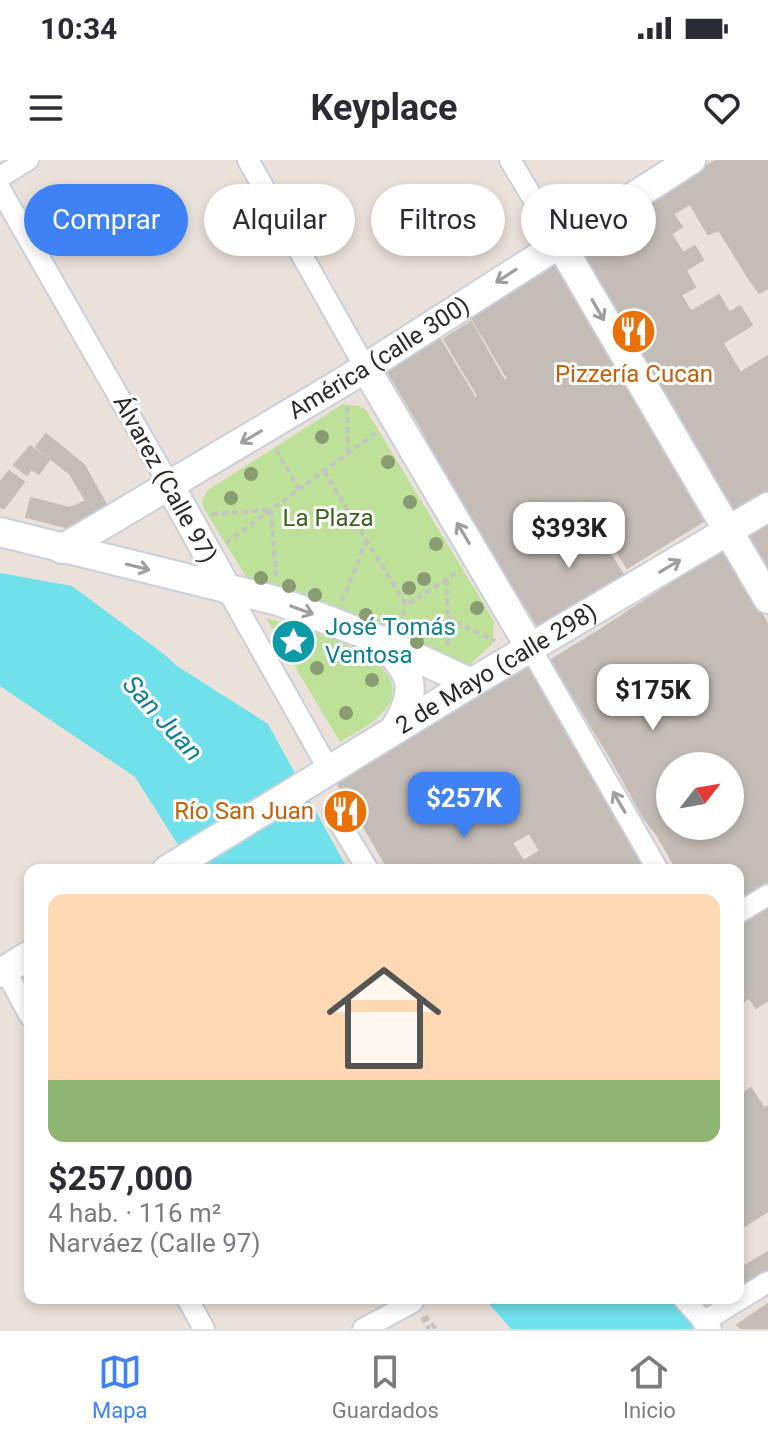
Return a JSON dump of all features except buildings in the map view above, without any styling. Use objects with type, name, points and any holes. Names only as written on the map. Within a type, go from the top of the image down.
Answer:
[{"type":"main road","name":"América (calle 300)","points":[[652,184],[691,160]]},
{"type":"main road","name":"América (calle 300)","points":[[62,549],[356,374],[537,256]]},
{"type":"main road","points":[[567,256],[768,599]]},
{"type":"main road","points":[[356,374],[395,418],[479,559],[526,652]]},
{"type":"main road","name":"Álvarez (Calle 97)","points":[[170,486],[227,589]]},
{"type":"main road","name":"2 de Mayo (calle 298)","points":[[177,864],[394,730],[459,677],[526,652],[768,507]]},
{"type":"main road","points":[[0,532],[278,601],[377,639],[459,677]]},
{"type":"main road","points":[[377,639],[402,665],[410,690],[406,710],[394,730]]},
{"type":"main road","points":[[2,972],[24,959]]},
{"type":"street","points":[[0,177],[28,160]]},
{"type":"street","points":[[248,160],[356,374]]},
{"type":"street","points":[[510,160],[524,184]]},
{"type":"street","name":"Álvarez (Calle 97)","points":[[0,189],[170,486]]},
{"type":"street","name":"Álvarez (Calle 97)","points":[[227,589],[319,776]]},
{"type":"street","points":[[526,652],[654,864]]},
{"type":"street","points":[[333,812],[364,864]]},
{"type":"street","points":[[744,909],[768,895]]},
{"type":"street","points":[[2,972],[24,1007]]},
{"type":"street","points":[[744,1299],[768,1282]]},
{"type":"street","points":[[190,1304],[204,1329]]},
{"type":"street","points":[[363,1329],[409,1304]]},
{"type":"street","points":[[688,1304],[707,1326],[738,1304]]},
{"type":"path","points":[[348,453],[356,374]]},
{"type":"path","points":[[208,556],[395,418]]},
{"type":"path","points":[[263,430],[299,489]]},
{"type":"path","points":[[324,471],[406,605],[479,559]]},
{"type":"path","points":[[186,516],[271,510]]},
{"type":"path","points":[[271,510],[278,601]]},
{"type":"path","points":[[334,621],[367,541]]},
{"type":"path","points":[[447,579],[447,618],[459,677]]},
{"type":"path","points":[[447,618],[526,652]]},
{"type":"green space","name":"La Plaza","points":[[343,404],[366,410],[494,621],[492,644],[466,666],[248,580],[203,507],[202,501],[208,490]]},
{"type":"green space","points":[[266,618],[331,638],[376,663],[390,678],[392,695],[381,714],[340,742]]},
{"type":"water","name":"San Juan","points":[[0,573],[72,586],[177,666],[268,724],[345,864],[190,864],[135,777],[0,686]]},
{"type":"water","points":[[489,1304],[677,1304],[703,1329],[511,1329]]},
{"type":"place","name":"Pizzería Cucan","points":[[634,332]]},
{"type":"place","name":"José Tomás Ventosa","points":[[294,641]]},
{"type":"place","name":"Río San Juan","points":[[345,811]]}]
